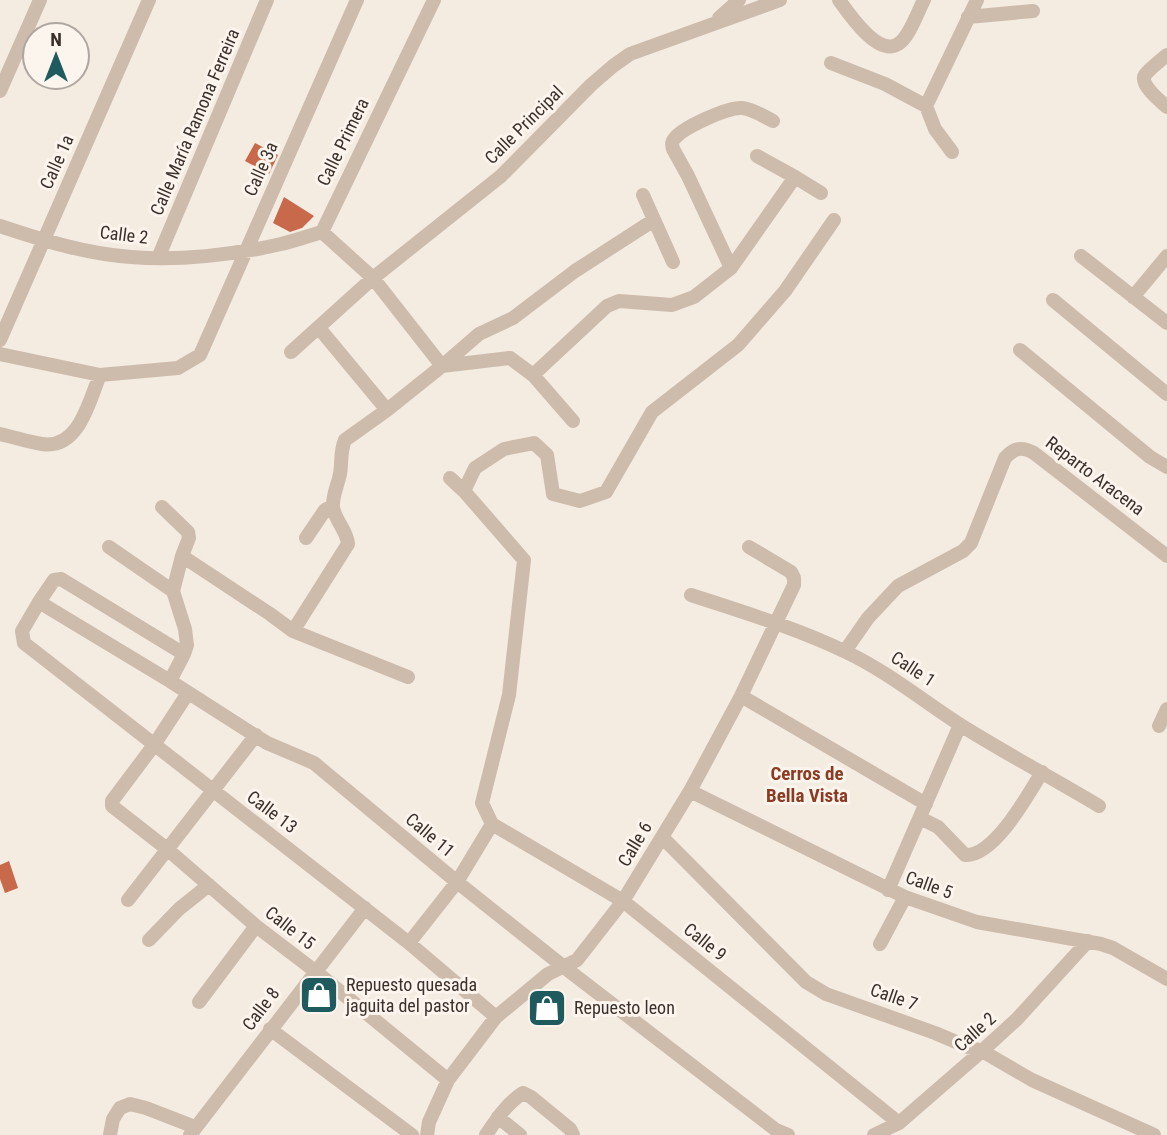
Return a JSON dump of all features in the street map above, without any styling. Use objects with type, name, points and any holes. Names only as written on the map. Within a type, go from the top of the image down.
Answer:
[{"type":"street","points":[[0,91],[40,0]]},
{"type":"street","name":"Calle 1a","points":[[0,340],[149,0]]},
{"type":"street","name":"Calle María Ramona Ferreira","points":[[158,258],[267,0]]},
{"type":"street","name":"Calle 3a","points":[[100,375],[178,368],[200,355],[357,0]]},
{"type":"street","name":"Calle Primera","points":[[322,232],[434,0]]},
{"type":"street","points":[[712,23],[739,0]]},
{"type":"street","name":"Calle Principal","points":[[291,352],[373,278],[501,176],[613,66],[631,54],[780,0]]},
{"type":"street","points":[[839,0],[874,41],[890,47],[905,37],[924,0]]},
{"type":"street","points":[[926,106],[977,0]]},
{"type":"street","points":[[968,17],[1033,11]]},
{"type":"street","points":[[1167,55],[1145,74],[1143,79],[1167,107]]},
{"type":"street","points":[[831,63],[885,84],[926,106],[935,129],[952,152]]},
{"type":"street","points":[[731,268],[672,144],[674,139],[696,124],[732,108],[757,112],[773,121]]},
{"type":"street","points":[[757,156],[821,193]]},
{"type":"street","points":[[533,375],[607,306],[619,301],[672,305],[694,297],[731,268],[795,177]]},
{"type":"street","points":[[643,195],[673,262]]},
{"type":"street","points":[[293,631],[346,547],[348,539],[332,506],[341,472],[342,445],[345,440],[387,410],[480,334],[513,318],[575,271],[654,220]]},
{"type":"street","points":[[464,491],[474,468],[504,449],[534,443],[547,456],[554,494],[580,501],[606,492],[652,412],[738,345],[785,291],[834,220]]},
{"type":"street","name":"Calle 2","points":[[0,226],[43,241],[129,257],[195,256],[246,250]]},
{"type":"street","points":[[246,250],[282,244],[322,232],[373,278],[442,366]]},
{"type":"street","points":[[1081,256],[1167,323]]},
{"type":"street","points":[[1133,297],[1167,256]]},
{"type":"street","points":[[1053,300],[1167,394]]},
{"type":"street","points":[[319,328],[387,410]]},
{"type":"street","points":[[1020,350],[1150,457],[1167,467]]},
{"type":"street","points":[[0,354],[100,375],[82,419],[67,439],[45,445],[0,434]]},
{"type":"street","points":[[442,366],[505,358],[515,361],[533,375],[573,421]]},
{"type":"street","name":"Reparto Aracena","points":[[845,651],[868,618],[898,586],[963,551],[971,543],[1004,458],[1017,448],[1034,453],[1167,556]]},
{"type":"street","points":[[409,943],[457,882],[492,824],[482,803],[509,695],[524,560],[450,478]]},
{"type":"street","points":[[306,538],[325,510],[332,506]]},
{"type":"street","points":[[162,507],[188,532],[189,538],[173,590],[187,645],[170,681]]},
{"type":"street","points":[[109,547],[173,590]]},
{"type":"street","name":"Calle 6","points":[[427,1135],[429,1122],[448,1080],[496,1017],[548,975],[577,960],[624,901],[690,791],[741,696],[794,585],[791,572],[748,547]]},
{"type":"street","points":[[183,556],[293,631],[408,677]]},
{"type":"street","points":[[39,602],[54,580],[61,579],[184,653]]},
{"type":"street","name":"Calle 1","points":[[691,595],[776,623],[845,651],[913,691],[960,725],[1100,806]]},
{"type":"street","name":"Calle 13","points":[[39,602],[22,631],[24,643],[365,908],[496,1017]]},
{"type":"street","name":"Calle 11","points":[[39,602],[267,743],[314,763],[457,882],[778,1133]]},
{"type":"street","points":[[154,745],[188,693]]},
{"type":"street","points":[[741,696],[923,811],[965,855],[978,853],[1006,827],[1042,772]]},
{"type":"street","points":[[1159,726],[1167,709]]},
{"type":"street","points":[[888,890],[960,725]]},
{"type":"street","points":[[128,900],[256,735]]},
{"type":"street","name":"Calle 15","points":[[154,745],[112,803],[256,926],[448,1080]]},
{"type":"street","name":"Calle 5","points":[[690,791],[905,897],[977,922],[1088,941],[1113,948],[1167,979]]},
{"type":"street","name":"Calle 9","points":[[492,824],[624,901],[899,1123]]},
{"type":"street","name":"Calle 7","points":[[662,837],[806,982],[826,994],[982,1051],[1032,1080],[1154,1135]]},
{"type":"street","points":[[149,940],[179,909],[209,885]]},
{"type":"street","points":[[880,944],[905,897]]},
{"type":"street","name":"Calle 8","points":[[192,1131],[365,908]]},
{"type":"street","points":[[199,1002],[256,926]]},
{"type":"street","name":"Calle 2","points":[[874,1135],[899,1123],[982,1051],[1017,1019],[1088,941]]},
{"type":"street","points":[[270,1030],[412,1135]]},
{"type":"street","points":[[486,1135],[498,1117],[523,1093],[570,1129],[573,1135]]},
{"type":"street","points":[[110,1135],[113,1119],[120,1108],[130,1104],[146,1108],[192,1131]]},
{"type":"street","points":[[498,1117],[520,1135]]},
{"type":"building","points":[[255,143],[278,155],[269,174],[245,161]]},
{"type":"building","points":[[284,197],[314,216],[302,228],[290,232],[273,223]]},
{"type":"building","points":[[9,861],[18,888],[5,893],[0,879],[0,865]]},
{"type":"place","name":"Repuesto quesada jaguita del pastor","points":[[319,995]]},
{"type":"place","name":"Repuesto leon","points":[[547,1008]]},
{"type":"district","name":"Cerros de Bella Vista","points":[[807,784]]}]
